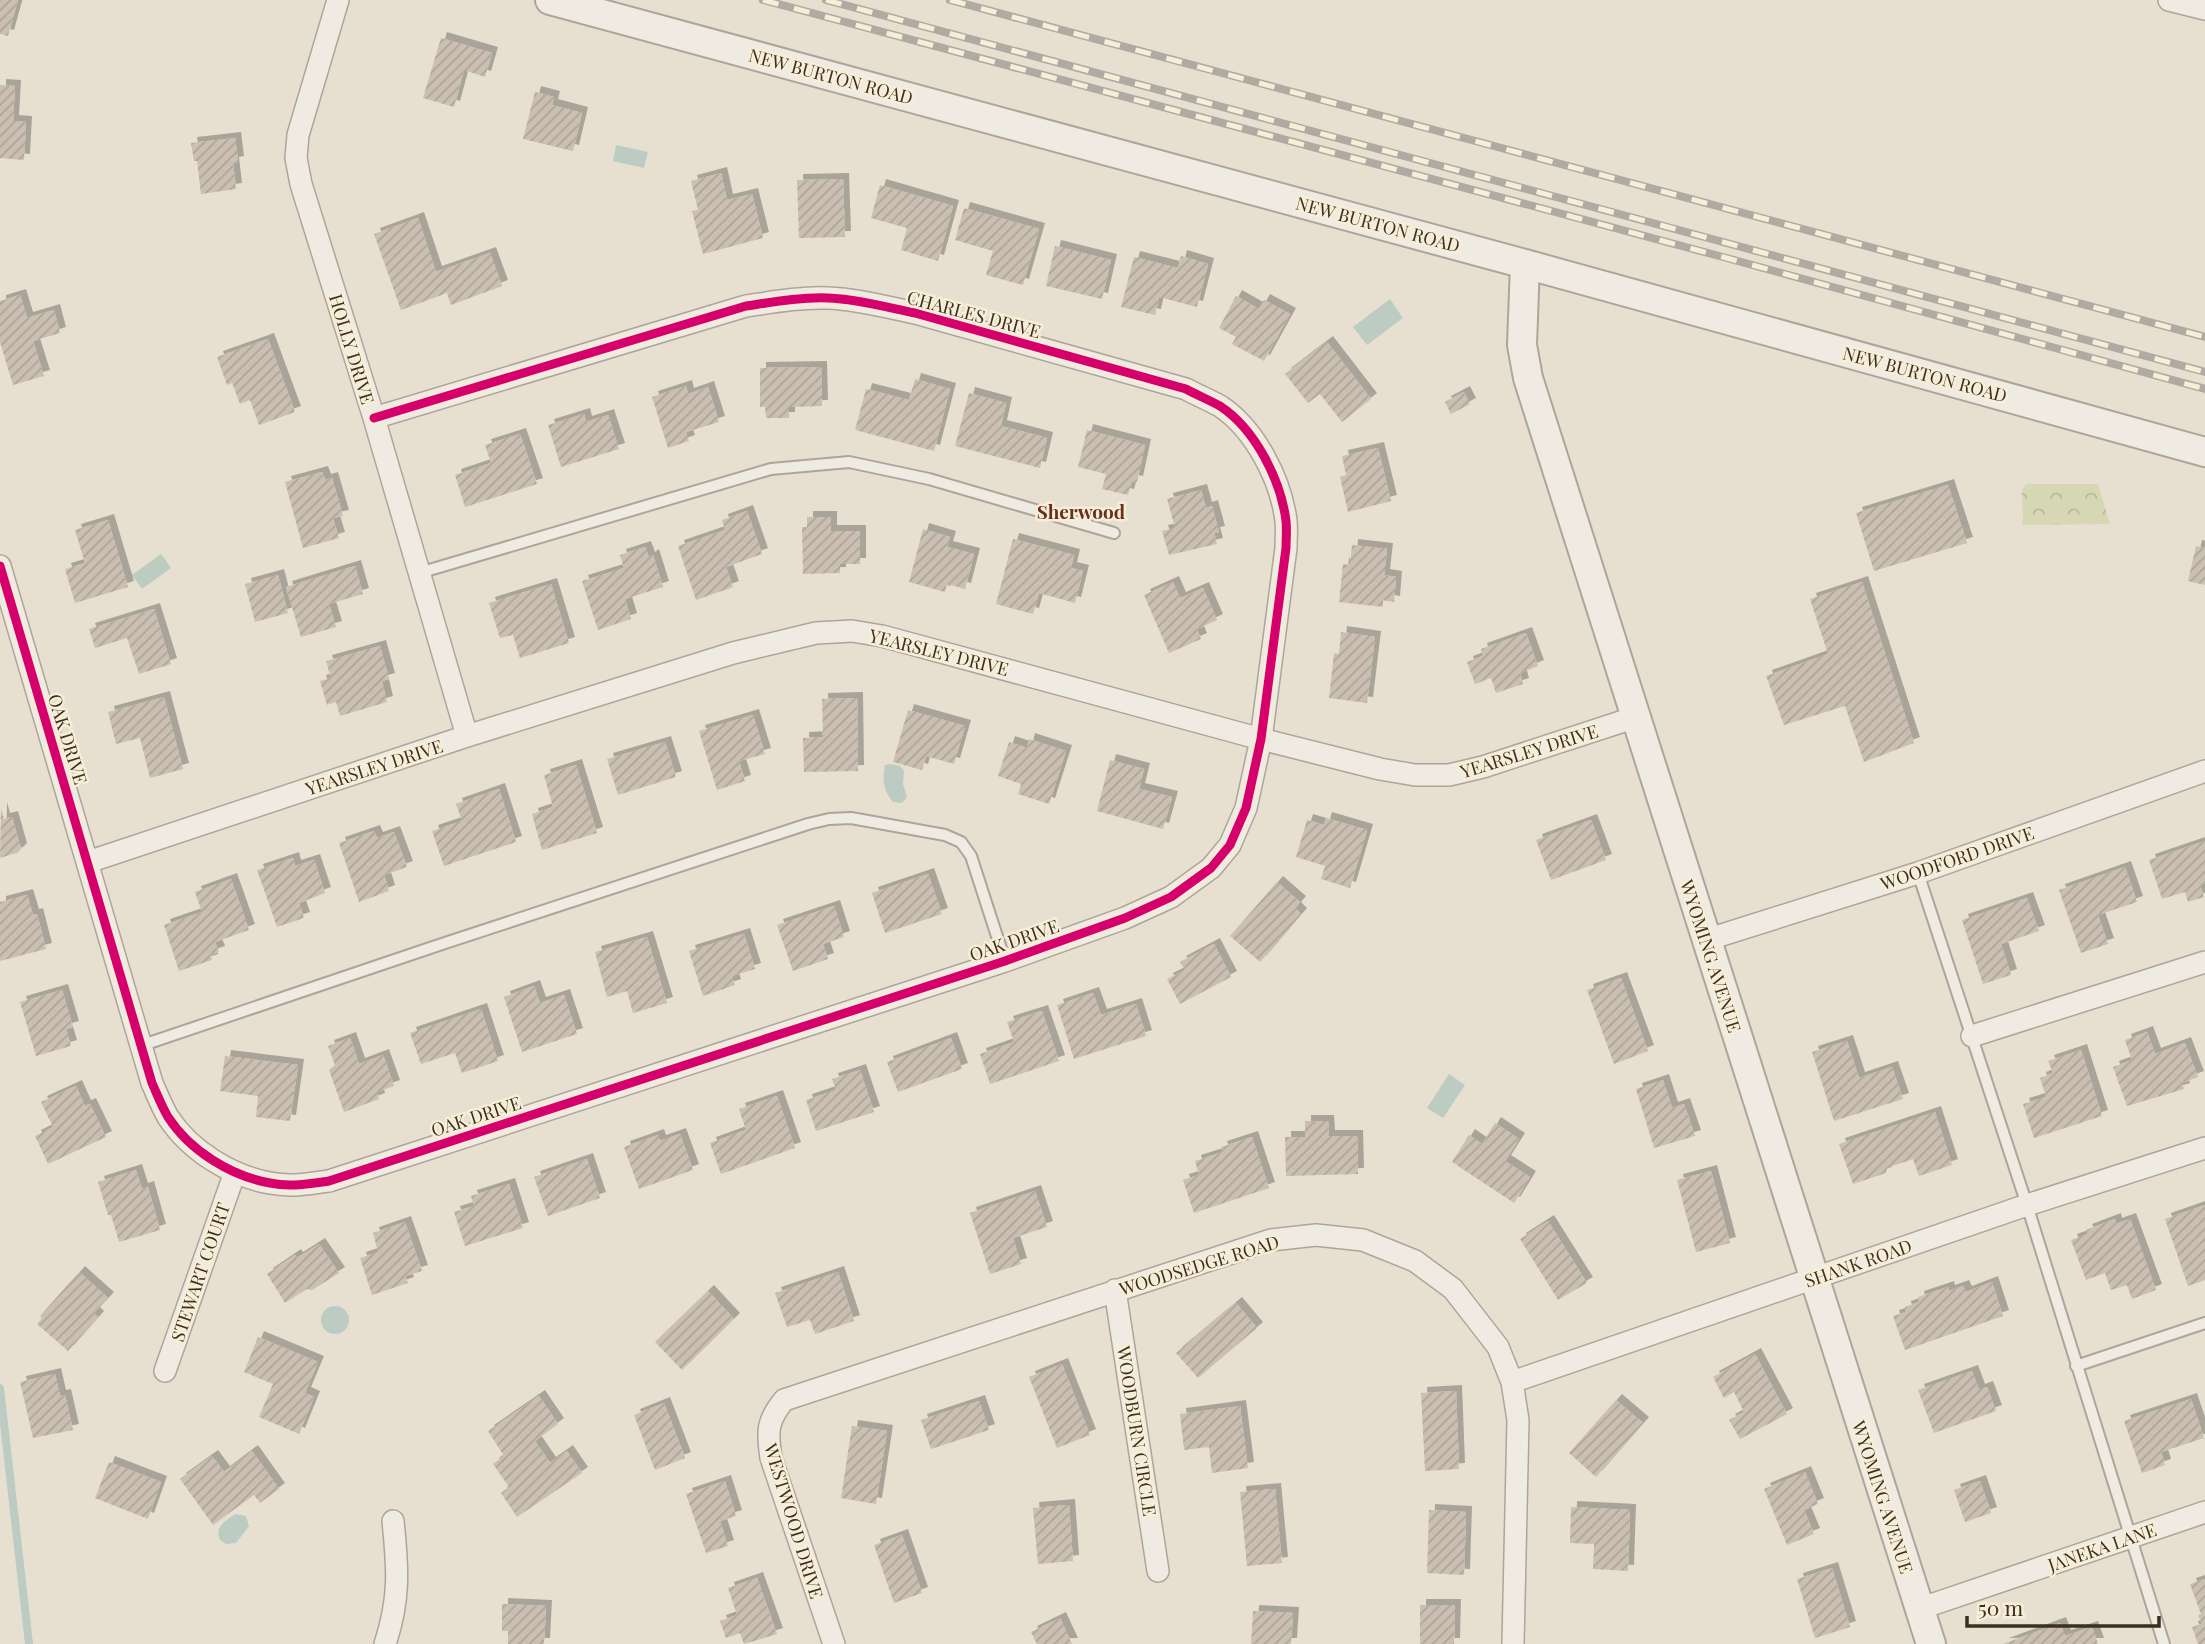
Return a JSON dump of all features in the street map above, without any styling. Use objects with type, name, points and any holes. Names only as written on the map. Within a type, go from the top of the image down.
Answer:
[{"type":"street","name":"HOLLY DRIVE","points":[[338,0],[298,135],[296,158],[301,184],[374,418],[467,736]]},
{"type":"street","name":"NEW BURTON ROAD","points":[[550,0],[1525,264],[2205,452]]},
{"type":"street","points":[[2169,0],[2205,9]]},
{"type":"street","name":"WYOMING AVENUE","points":[[1525,264],[1522,345],[1528,378],[1931,1644]]},
{"type":"street","name":"CHARLES DRIVE","points":[[374,418],[746,306],[829,298],[872,303],[915,313],[1186,389],[1221,407],[1245,429],[1264,458],[1280,493],[1286,521],[1286,548],[1261,739]]},
{"type":"street","name":"OAK DRIVE","points":[[0,566],[152,1083],[169,1118],[192,1145],[235,1172],[270,1183],[299,1185],[329,1181],[1005,961],[1148,908],[1171,897],[1211,869],[1230,845],[1246,808],[1261,739]]},
{"type":"street","name":"YEARSLEY DRIVE","points":[[88,862],[467,736],[757,646],[817,633],[852,631],[912,643],[1261,739],[1380,769],[1415,775],[1449,775],[1483,767],[1636,718]]},
{"type":"street","name":"WOODFORD DRIVE","points":[[1706,940],[1918,873],[2205,771]]},
{"type":"street","points":[[1972,1036],[2205,962]]},
{"type":"street","name":"SHANK ROAD","points":[[1512,1382],[2027,1205],[2205,1148]]},
{"type":"street","name":"STEWART COURT","points":[[165,1371],[235,1172]]},
{"type":"street","name":"WOODSEDGE ROAD","points":[[784,1400],[1270,1240],[1316,1235],[1363,1240],[1415,1261],[1453,1289],[1498,1347],[1512,1382],[1518,1420],[1513,1644]]},
{"type":"street","name":"WOODBURN CIRCLE","points":[[1115,1290],[1158,1571]]},
{"type":"street","name":"WESTWOOD DRIVE","points":[[784,1400],[772,1415],[767,1434],[771,1458],[834,1644]]},
{"type":"street","name":"JANEKA LANE","points":[[1919,1609],[2205,1512]]},
{"type":"street","points":[[385,1644],[395,1611],[397,1585],[393,1521]]},
{"type":"lane","points":[[419,573],[771,469],[849,462],[929,479],[1114,533]]},
{"type":"lane","points":[[141,1046],[442,944],[794,828],[829,819],[864,820],[945,835],[961,842],[971,856],[1005,961]]},
{"type":"lane","points":[[1918,873],[2027,1205],[2164,1644]]},
{"type":"lane","points":[[2076,1366],[2205,1324]]},
{"type":"green space","points":[[2026,484],[2098,484],[2110,524],[2023,525],[2022,491]]},
{"type":"shaded area","points":[[616,145],[648,152],[644,168],[613,161]]},
{"type":"shaded area","points":[[1390,299],[1403,318],[1367,345],[1353,327]]},
{"type":"shaded area","points":[[161,554],[171,568],[142,589],[132,575]]},
{"type":"shaded area","points":[[885,765],[900,766],[904,771],[903,784],[907,797],[902,803],[893,802],[885,789]]},
{"type":"shaded area","points":[[1449,1074],[1465,1085],[1443,1118],[1427,1108]]},
{"type":"shaded area","points":[[335,1306],[345,1310],[349,1320],[345,1330],[335,1334],[325,1330],[321,1320],[325,1310]]},
{"type":"shaded area","points":[[235,1514],[246,1516],[249,1526],[236,1543],[226,1544],[220,1540],[220,1527]]},
{"type":"building","points":[[0,0],[18,0],[8,36],[0,34]]},
{"type":"building","points":[[441,38],[492,53],[485,77],[464,70],[454,107],[423,98]]},
{"type":"building","points":[[0,85],[15,86],[13,121],[26,122],[24,160],[0,158]]},
{"type":"building","points":[[535,92],[554,97],[552,105],[582,113],[573,151],[523,139]]},
{"type":"building","points":[[235,138],[238,162],[233,163],[236,189],[201,194],[197,161],[194,161],[191,143]]},
{"type":"building","points":[[721,173],[727,200],[752,194],[763,238],[703,254],[692,211],[698,210],[691,181]]},
{"type":"building","points":[[843,179],[845,237],[799,238],[797,180]]},
{"type":"building","points":[[880,185],[953,206],[938,261],[901,250],[907,228],[871,218]]},
{"type":"building","points":[[964,208],[1039,229],[1023,285],[986,275],[993,251],[955,240]]},
{"type":"building","points":[[418,218],[436,272],[490,253],[502,286],[451,305],[447,293],[401,310],[374,234]]},
{"type":"building","points":[[1055,246],[1111,260],[1102,299],[1046,286]]},
{"type":"building","points":[[1181,256],[1208,264],[1197,307],[1159,297],[1155,315],[1121,307],[1134,257],[1178,268]]},
{"type":"building","points":[[20,295],[27,318],[54,310],[60,333],[33,341],[44,376],[13,385],[0,342],[0,301]]},
{"type":"building","points":[[1236,296],[1259,309],[1264,300],[1290,314],[1264,361],[1232,344],[1236,337],[1219,328]]},
{"type":"building","points":[[268,339],[295,412],[259,425],[250,400],[240,404],[232,383],[227,385],[217,357]]},
{"type":"building","points":[[1327,342],[1371,399],[1342,422],[1320,394],[1308,403],[1285,374]]},
{"type":"building","points":[[821,367],[822,406],[789,407],[789,418],[766,418],[765,407],[760,407],[760,368]]},
{"type":"building","points":[[915,379],[950,389],[934,451],[855,430],[866,389],[909,400]]},
{"type":"building","points":[[686,386],[688,394],[708,387],[719,422],[686,432],[689,441],[668,448],[652,397]]},
{"type":"building","points":[[1464,392],[1470,404],[1451,414],[1445,402]]},
{"type":"building","points":[[969,393],[1006,403],[1001,426],[1047,438],[1040,468],[955,446]]},
{"type":"building","points":[[584,414],[586,422],[608,415],[619,449],[561,467],[548,425]]},
{"type":"building","points":[[1087,430],[1145,445],[1137,482],[1132,481],[1128,495],[1102,489],[1106,474],[1078,467]]},
{"type":"building","points":[[520,434],[537,484],[465,507],[455,475],[491,463],[485,445]]},
{"type":"building","points":[[1378,448],[1391,501],[1348,512],[1340,477],[1346,475],[1342,456]]},
{"type":"building","points":[[322,472],[325,480],[332,478],[343,516],[333,518],[339,538],[303,548],[285,482]]},
{"type":"building","points":[[1948,485],[1967,543],[1874,571],[1856,513]]},
{"type":"building","points":[[1201,490],[1206,508],[1212,506],[1219,532],[1214,533],[1217,544],[1169,555],[1162,531],[1175,528],[1167,499]]},
{"type":"building","points":[[747,511],[762,554],[726,567],[733,587],[696,600],[678,546],[725,530],[722,520]]},
{"type":"building","points":[[807,517],[831,517],[831,531],[860,531],[860,564],[840,564],[840,573],[803,574],[802,527],[807,527]]},
{"type":"building","points":[[108,520],[128,587],[75,603],[65,569],[85,563],[75,530]]},
{"type":"building","points":[[923,529],[950,537],[947,547],[974,554],[965,589],[947,584],[945,592],[909,582]]},
{"type":"building","points":[[1013,539],[1074,555],[1071,568],[1083,571],[1075,603],[1039,593],[1033,614],[996,604]]},
{"type":"building","points":[[1352,545],[1387,549],[1384,575],[1396,577],[1394,602],[1383,600],[1383,607],[1339,602],[1343,564],[1350,565]]},
{"type":"building","points":[[2196,546],[2205,548],[2205,585],[2188,581]]},
{"type":"building","points":[[645,547],[649,558],[653,555],[663,587],[625,599],[631,619],[598,630],[582,581],[624,568],[620,555]]},
{"type":"building","points":[[355,566],[363,594],[329,604],[336,627],[301,637],[286,587]]},
{"type":"building","points":[[278,575],[288,613],[255,622],[245,584]]},
{"type":"building","points":[[1173,582],[1180,598],[1203,588],[1217,620],[1197,629],[1201,639],[1169,653],[1144,595]]},
{"type":"building","points":[[1862,582],[1914,743],[1864,762],[1845,706],[1784,725],[1766,676],[1828,654],[1810,599]]},
{"type":"building","points":[[551,584],[569,643],[520,658],[513,635],[500,638],[489,603]]},
{"type":"building","points":[[154,609],[171,664],[139,674],[127,638],[95,648],[89,629]]},
{"type":"building","points":[[1341,632],[1375,637],[1367,703],[1329,698],[1334,653],[1339,654]]},
{"type":"building","points":[[1526,633],[1538,666],[1520,673],[1523,684],[1496,693],[1491,678],[1475,684],[1467,662],[1483,656],[1481,649]]},
{"type":"building","points":[[380,646],[389,679],[382,681],[387,702],[340,716],[336,702],[327,705],[320,681],[331,678],[326,661]]},
{"type":"building","points":[[164,697],[183,769],[150,778],[140,738],[116,744],[108,712]]},
{"type":"building","points":[[857,698],[858,771],[804,772],[803,738],[823,737],[822,699]]},
{"type":"building","points":[[908,710],[965,726],[954,764],[926,756],[922,770],[893,762]]},
{"type":"building","points":[[753,715],[765,754],[739,761],[745,781],[717,790],[699,731]]},
{"type":"building","points":[[1029,739],[1066,751],[1049,804],[1018,794],[1021,784],[998,776],[1009,742],[1027,748]]},
{"type":"building","points":[[665,742],[676,777],[618,795],[607,759]]},
{"type":"building","points":[[1110,760],[1144,769],[1139,789],[1172,797],[1163,829],[1097,811]]},
{"type":"building","points":[[576,765],[597,833],[542,850],[532,814],[553,807],[544,775]]},
{"type":"building","points":[[499,789],[516,842],[444,866],[432,831],[462,821],[456,804]]},
{"type":"building","points":[[1,808],[4,819],[12,817],[21,849],[17,853],[0,858]]},
{"type":"building","points":[[1326,818],[1367,830],[1350,888],[1321,879],[1325,866],[1296,857],[1307,820],[1324,825]]},
{"type":"building","points":[[1591,820],[1606,860],[1551,880],[1536,840]]},
{"type":"building","points":[[374,831],[377,838],[394,832],[407,867],[384,875],[389,891],[359,902],[339,843]]},
{"type":"building","points":[[2205,841],[2205,883],[2200,885],[2204,897],[2188,902],[2185,892],[2162,899],[2149,860]]},
{"type":"building","points":[[293,858],[295,866],[314,860],[325,893],[299,903],[304,918],[277,927],[257,870]]},
{"type":"building","points":[[2125,867],[2137,902],[2098,915],[2108,944],[2081,953],[2059,890]]},
{"type":"building","points":[[928,874],[942,914],[885,933],[872,893]]},
{"type":"building","points":[[231,879],[249,930],[215,942],[219,952],[210,955],[212,960],[179,971],[164,925],[202,912],[195,892]]},
{"type":"building","points":[[1277,882],[1300,902],[1295,908],[1301,914],[1260,962],[1230,936]]},
{"type":"building","points":[[27,895],[33,915],[37,914],[46,949],[0,961],[0,902]]},
{"type":"building","points":[[2027,898],[2039,931],[2001,944],[2011,975],[1983,984],[1962,920]]},
{"type":"building","points":[[834,906],[844,937],[823,944],[828,959],[793,971],[777,925]]},
{"type":"building","points":[[744,934],[755,969],[732,976],[735,985],[703,996],[689,951]]},
{"type":"building","points":[[647,937],[667,1003],[633,1013],[627,991],[607,997],[595,952]]},
{"type":"building","points":[[1214,944],[1231,977],[1180,1004],[1167,979],[1185,970],[1180,962]]},
{"type":"building","points":[[1621,978],[1648,1051],[1614,1064],[1587,990]]},
{"type":"building","points":[[534,986],[540,1003],[564,995],[577,1034],[522,1052],[504,997]]},
{"type":"building","points":[[62,990],[73,1027],[66,1029],[71,1046],[36,1056],[20,1002]]},
{"type":"building","points":[[1093,993],[1101,1015],[1136,1004],[1146,1036],[1074,1059],[1057,1005]]},
{"type":"building","points":[[481,1009],[498,1061],[462,1073],[455,1053],[421,1064],[410,1033]]},
{"type":"building","points":[[1042,1011],[1059,1061],[990,1084],[980,1054],[1014,1042],[1007,1022]]},
{"type":"building","points":[[2147,1032],[2155,1054],[2185,1043],[2198,1077],[2182,1083],[2184,1089],[2127,1106],[2113,1067],[2132,1060],[2125,1040]]},
{"type":"building","points":[[350,1038],[359,1064],[383,1055],[394,1086],[377,1092],[379,1099],[344,1112],[329,1070],[335,1065],[328,1046]]},
{"type":"building","points":[[951,1038],[962,1069],[898,1092],[887,1062]]},
{"type":"building","points":[[1847,1041],[1859,1078],[1892,1067],[1903,1099],[1834,1121],[1812,1052]]},
{"type":"building","points":[[2081,1050],[2102,1116],[2034,1138],[2023,1104],[2046,1097],[2040,1078],[2053,1073],[2048,1061]]},
{"type":"building","points":[[225,1056],[298,1065],[290,1121],[256,1117],[258,1096],[220,1091]]},
{"type":"building","points":[[860,1070],[874,1112],[816,1131],[806,1100],[836,1090],[832,1079]]},
{"type":"building","points":[[1663,1080],[1672,1108],[1684,1104],[1695,1136],[1654,1148],[1636,1089]]},
{"type":"building","points":[[76,1086],[85,1106],[90,1104],[106,1137],[48,1164],[35,1136],[53,1127],[41,1102]]},
{"type":"building","points":[[777,1096],[795,1148],[721,1174],[710,1143],[746,1130],[739,1109]]},
{"type":"building","points":[[1935,1112],[1952,1165],[1919,1176],[1913,1159],[1887,1168],[1886,1173],[1853,1184],[1839,1144]]},
{"type":"building","points":[[1305,1121],[1328,1121],[1329,1136],[1357,1136],[1358,1174],[1286,1176],[1285,1137],[1305,1137]]},
{"type":"building","points":[[1495,1123],[1519,1139],[1505,1161],[1530,1177],[1514,1203],[1452,1162],[1469,1135],[1482,1144]]},
{"type":"building","points":[[680,1134],[693,1170],[639,1189],[624,1147],[658,1135],[660,1141]]},
{"type":"building","points":[[1252,1137],[1269,1188],[1194,1213],[1183,1180],[1199,1175],[1195,1161],[1223,1152],[1221,1147]]},
{"type":"building","points":[[587,1159],[600,1198],[548,1216],[534,1177]]},
{"type":"building","points":[[136,1170],[142,1189],[148,1187],[160,1230],[119,1242],[98,1182]]},
{"type":"building","points":[[1711,1171],[1730,1243],[1696,1252],[1677,1180]]},
{"type":"building","points":[[509,1184],[523,1228],[465,1246],[454,1212],[474,1206],[471,1196]]},
{"type":"building","points":[[1035,1191],[1047,1227],[1013,1238],[1021,1264],[990,1274],[970,1213]]},
{"type":"building","points":[[2205,1205],[2205,1280],[2188,1286],[2165,1219]]},
{"type":"building","points":[[2115,1219],[2116,1224],[2130,1219],[2156,1290],[2132,1299],[2127,1285],[2111,1290],[2105,1273],[2086,1280],[2071,1240],[2088,1234],[2086,1230]]},
{"type":"building","points":[[1548,1221],[1587,1283],[1558,1300],[1520,1239]]},
{"type":"building","points":[[405,1222],[422,1271],[405,1276],[408,1283],[372,1295],[360,1258],[378,1252],[373,1233]]},
{"type":"building","points":[[319,1244],[339,1273],[285,1303],[267,1274],[295,1255],[297,1258]]},
{"type":"building","points":[[79,1272],[108,1298],[94,1313],[98,1317],[68,1351],[37,1324],[42,1318],[40,1316]]},
{"type":"building","points":[[838,1272],[854,1321],[815,1334],[810,1320],[787,1327],[775,1293]]},
{"type":"building","points":[[1992,1282],[2003,1316],[1905,1350],[1893,1316],[1906,1312],[1905,1307],[1919,1302],[1918,1297],[1948,1287],[1949,1291],[1963,1286],[1966,1292]]},
{"type":"building","points":[[708,1291],[734,1319],[682,1370],[655,1342]]},
{"type":"building","points":[[1236,1303],[1257,1328],[1198,1378],[1176,1353]]},
{"type":"building","points":[[258,1337],[318,1362],[305,1393],[314,1397],[299,1434],[259,1417],[273,1384],[244,1372]]},
{"type":"building","points":[[1755,1354],[1787,1414],[1740,1439],[1729,1420],[1744,1412],[1734,1392],[1724,1398],[1713,1377]]},
{"type":"building","points":[[1062,1364],[1090,1435],[1057,1448],[1029,1377]]},
{"type":"building","points":[[1972,1371],[1979,1390],[1987,1387],[1996,1411],[1934,1433],[1918,1390]]},
{"type":"building","points":[[55,1374],[60,1396],[65,1395],[73,1430],[33,1438],[20,1382]]},
{"type":"building","points":[[1456,1391],[1459,1469],[1425,1471],[1421,1393]]},
{"type":"building","points":[[539,1396],[558,1424],[535,1441],[550,1463],[567,1451],[582,1473],[517,1517],[501,1493],[509,1487],[493,1464],[504,1456],[488,1431]]},
{"type":"building","points":[[2191,1399],[2204,1438],[2161,1452],[2165,1465],[2142,1473],[2124,1421]]},
{"type":"building","points":[[1616,1400],[1643,1423],[1596,1477],[1569,1453]]},
{"type":"building","points":[[979,1401],[989,1430],[931,1449],[921,1420]]},
{"type":"building","points":[[664,1403],[685,1458],[655,1470],[634,1415]]},
{"type":"building","points":[[1240,1406],[1248,1468],[1212,1473],[1209,1447],[1184,1450],[1180,1414]]},
{"type":"building","points":[[852,1426],[887,1431],[876,1504],[841,1498]]},
{"type":"building","points":[[252,1451],[279,1489],[260,1503],[254,1495],[213,1525],[180,1479],[212,1456],[224,1472]]},
{"type":"building","points":[[109,1462],[161,1482],[148,1519],[95,1498]]},
{"type":"building","points":[[1805,1472],[1818,1504],[1804,1510],[1814,1534],[1787,1545],[1764,1489]]},
{"type":"building","points":[[725,1481],[736,1516],[720,1521],[728,1546],[706,1553],[686,1494]]},
{"type":"building","points":[[1980,1481],[1991,1513],[1965,1522],[1954,1490]]},
{"type":"building","points":[[1275,1489],[1282,1563],[1247,1566],[1240,1492]]},
{"type":"building","points":[[1069,1505],[1073,1561],[1038,1564],[1033,1508]]},
{"type":"building","points":[[1571,1507],[1630,1510],[1628,1571],[1593,1569],[1594,1544],[1570,1543]]},
{"type":"building","points":[[1429,1510],[1466,1512],[1464,1575],[1427,1573]]},
{"type":"building","points":[[902,1535],[922,1593],[894,1603],[874,1545]]},
{"type":"building","points":[[1832,1568],[1850,1627],[1815,1638],[1797,1579]]},
{"type":"building","points":[[757,1578],[777,1634],[744,1644],[740,1633],[726,1638],[720,1621],[737,1615],[728,1588]]},
{"type":"building","points":[[2205,1579],[2205,1644],[2198,1644],[2192,1627],[2202,1624],[2198,1615],[2201,1614],[2190,1584]]},
{"type":"building","points":[[502,1604],[546,1606],[544,1644],[508,1644],[508,1631],[502,1631]]},
{"type":"building","points":[[1420,1605],[1455,1605],[1454,1644],[1420,1644]]},
{"type":"building","points":[[1253,1611],[1293,1613],[1291,1644],[1251,1644]]},
{"type":"building","points":[[1060,1618],[1072,1644],[1037,1644],[1031,1632]]},
{"type":"building","points":[[2060,1623],[2065,1636],[2092,1627],[2098,1644],[2003,1644]]},
{"type":"waterway","points":[[0,1388],[29,1644]]},
{"type":"railway","points":[[763,0],[2205,389]]},
{"type":"railway","points":[[826,0],[2205,372]]},
{"type":"railway","points":[[950,0],[2205,337]]},
{"type":"cycle path","points":[[0,566],[152,1083],[168,1117],[188,1141],[226,1168],[255,1180],[292,1185],[329,1181],[1005,961],[1125,918],[1171,897],[1211,868],[1230,845],[1246,808],[1261,739],[1286,548],[1286,524],[1283,505],[1272,473],[1255,442],[1233,416],[1220,406],[1186,389],[915,313],[861,302],[818,298],[746,306],[374,418]]},
{"type":"district","name":"Sherwood","points":[[1081,511]]}]
